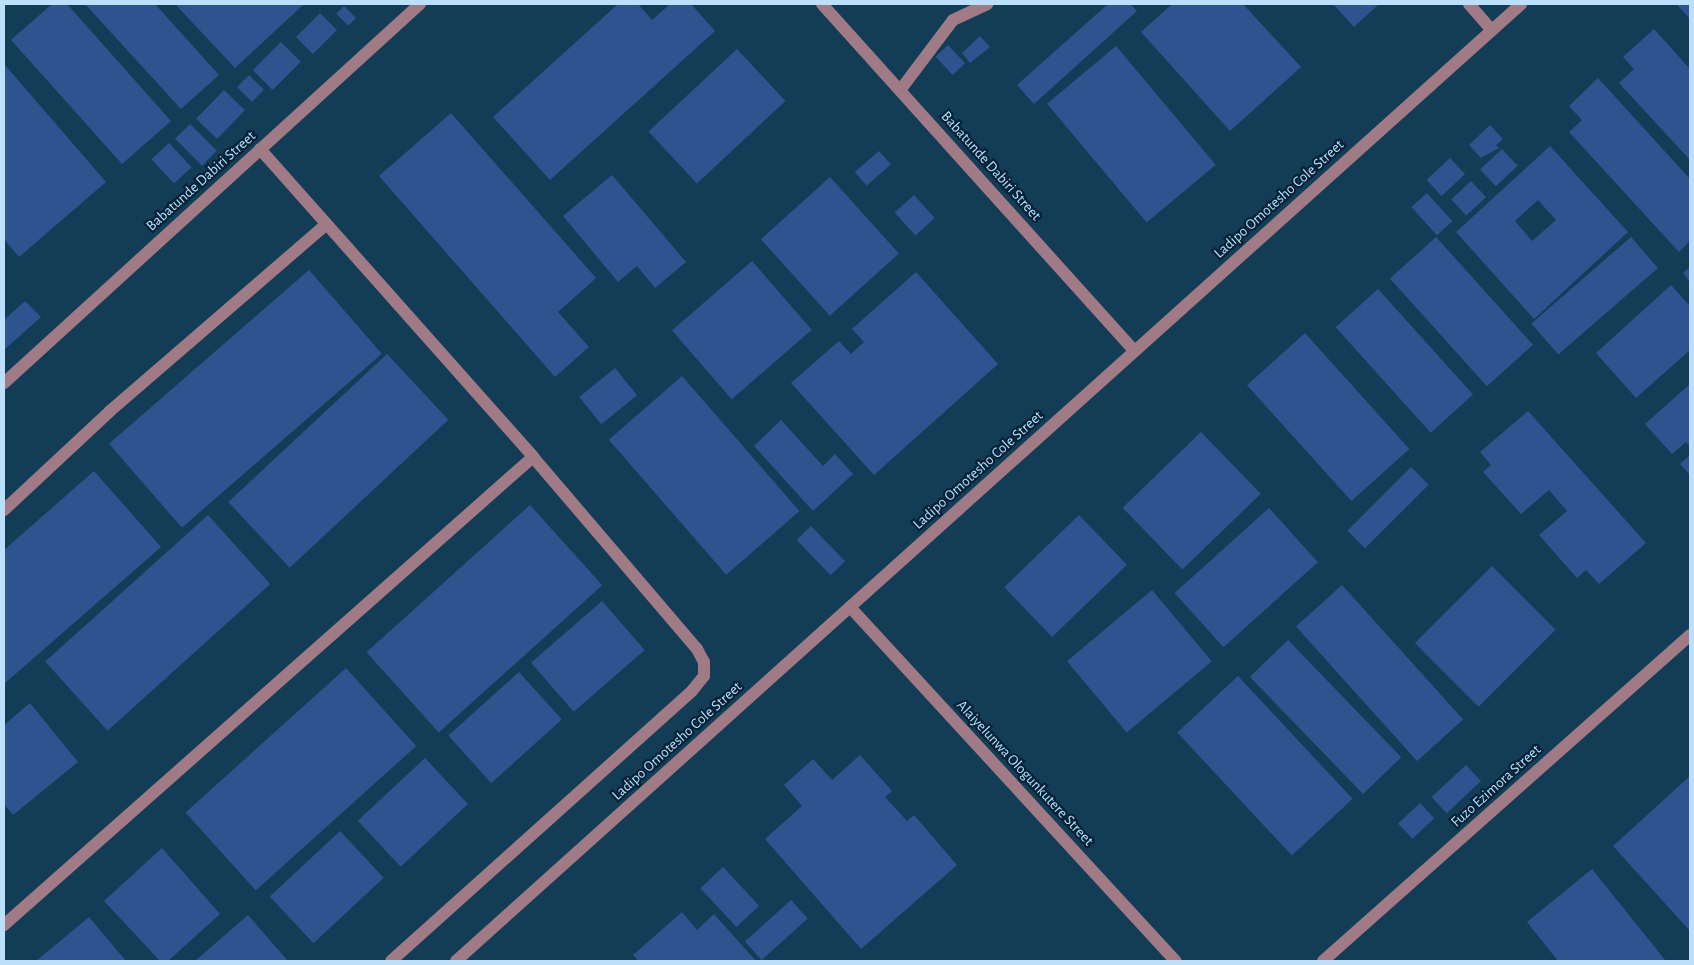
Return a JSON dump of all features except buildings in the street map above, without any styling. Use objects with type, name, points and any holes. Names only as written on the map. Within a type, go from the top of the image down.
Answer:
[{"type":"street","name":"Babatunde Dabiri Street","points":[[4,383],[420,4]]},
{"type":"street","name":"Babatunde Dabiri Street","points":[[822,4],[901,89],[1134,351]]},
{"type":"street","points":[[901,89],[954,20],[987,4]]},
{"type":"street","points":[[1469,4],[1492,30]]},
{"type":"street","name":"Ladipo Omotesho Cole Street","points":[[456,961],[1521,4]]},
{"type":"street","points":[[260,149],[533,457],[697,649],[704,662],[704,676],[692,691],[391,961]]},
{"type":"street","points":[[4,510],[110,411],[327,224]]},
{"type":"street","points":[[4,925],[533,457]]},
{"type":"street","name":"Alaiyelunwa Ologunkutere Street","points":[[850,607],[1175,961]]},
{"type":"street","name":"Fuzo Ezimora Street","points":[[1323,961],[1690,635]]}]
